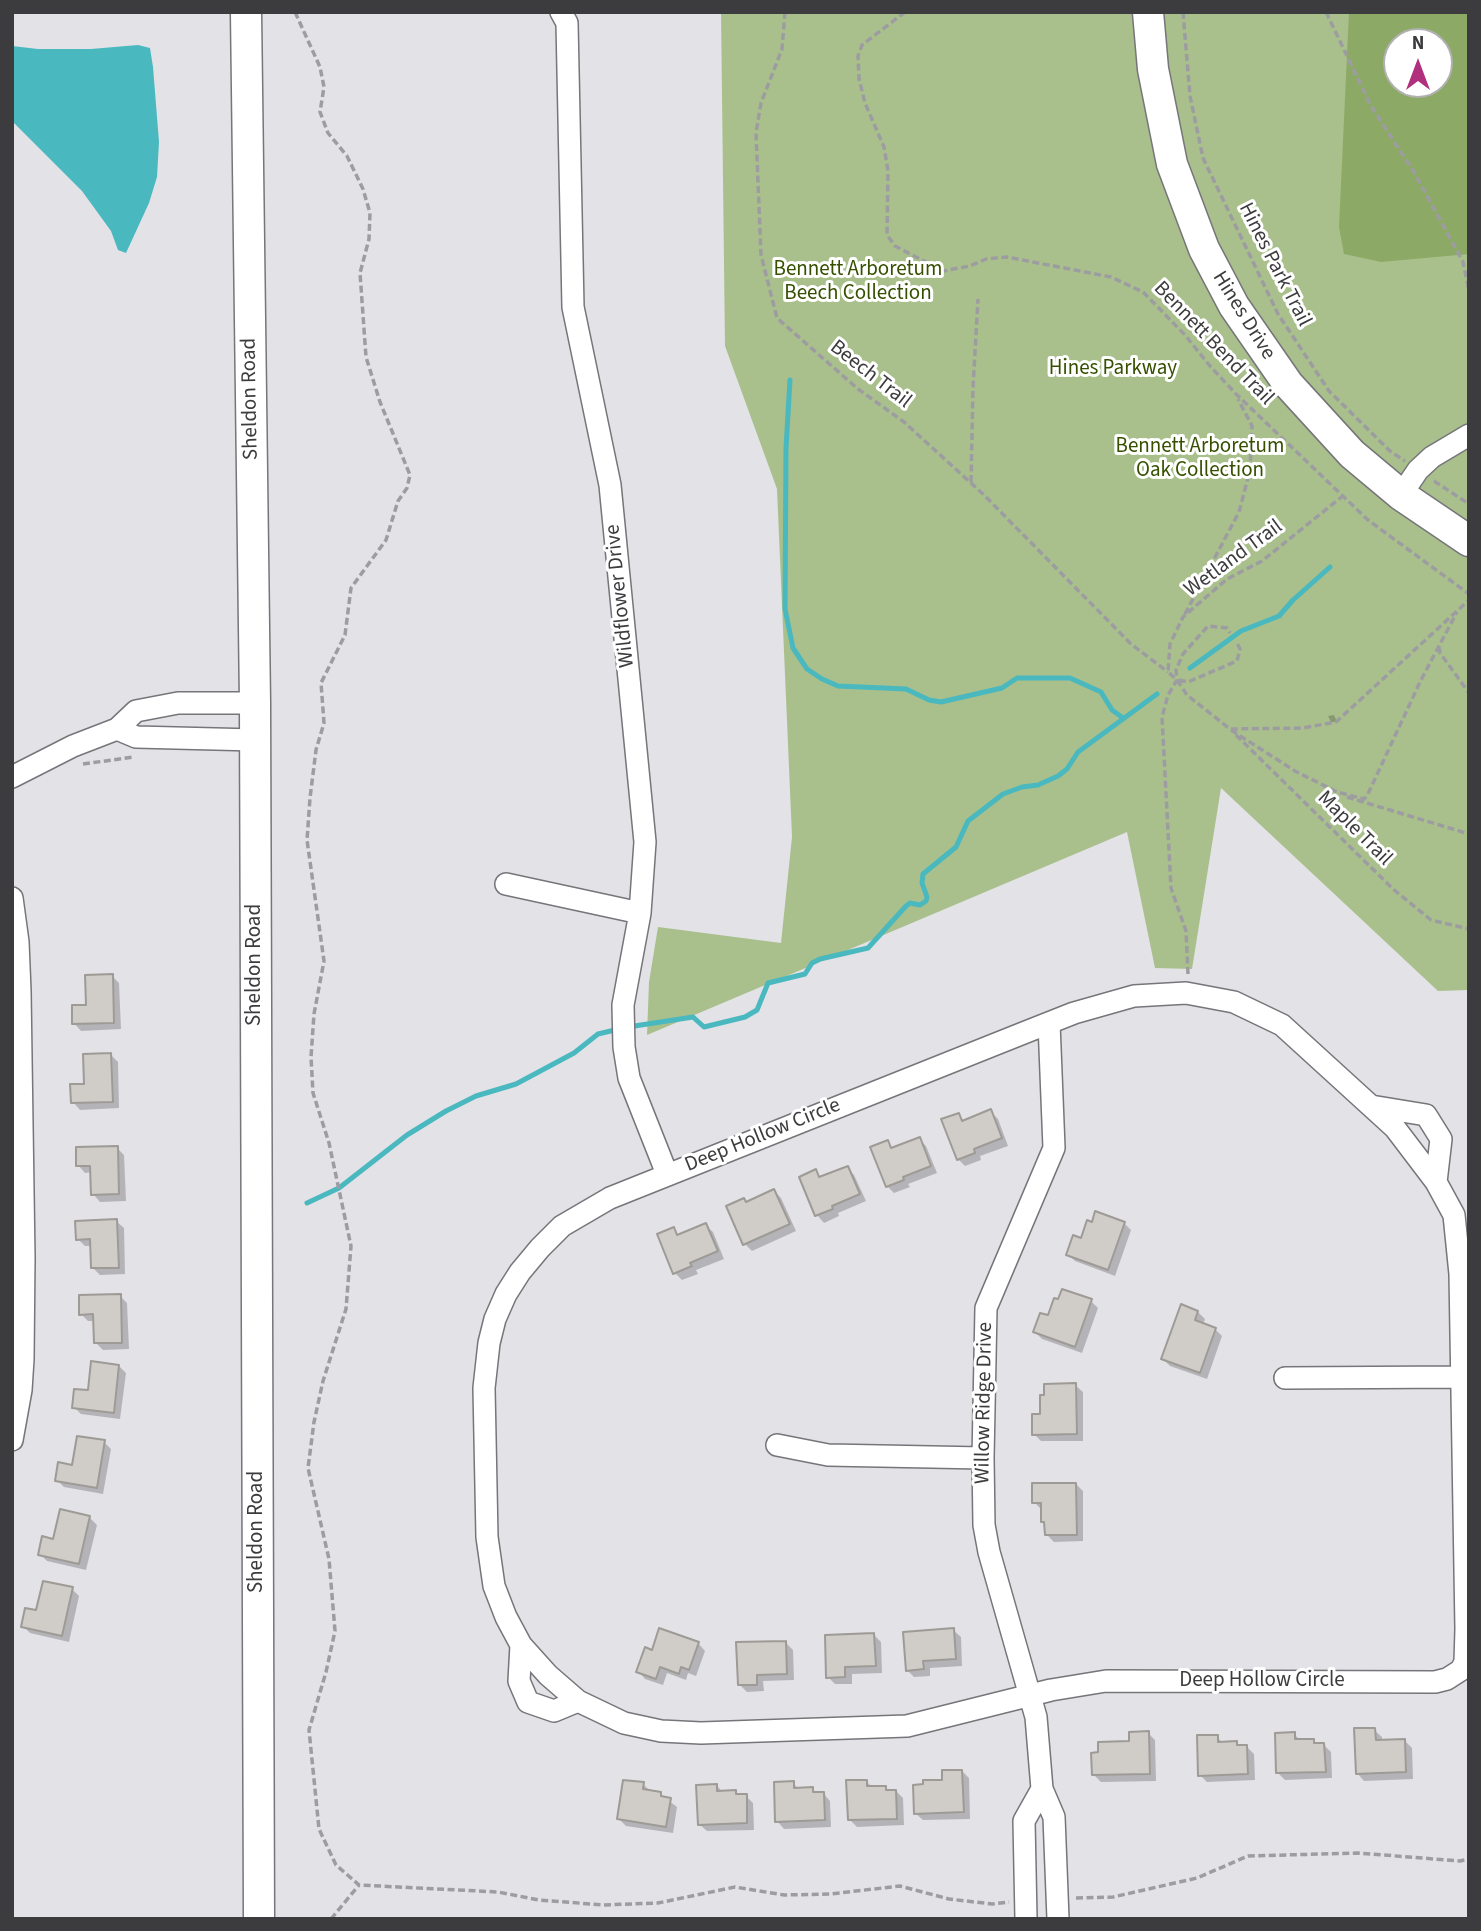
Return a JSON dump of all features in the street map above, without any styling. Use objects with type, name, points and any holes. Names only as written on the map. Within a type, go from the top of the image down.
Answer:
[{"type":"main road","name":"Sheldon Road","points":[[246,12],[255,703],[259,1919]]},
{"type":"main road","name":"Hines Drive","points":[[1148,12],[1153,69],[1172,164],[1204,249],[1219,279],[1266,356],[1310,411],[1352,454],[1401,495],[1469,541]]},
{"type":"street","name":"Wildflower Drive","points":[[561,12],[567,23],[573,307],[610,485],[645,842],[640,913],[622,1005],[624,1047],[629,1078],[667,1174]]},
{"type":"street","points":[[1401,495],[1418,470],[1432,457],[1469,435]]},
{"type":"street","points":[[12,777],[73,746],[117,729],[135,711],[178,703],[255,703]]},
{"type":"street","points":[[117,729],[136,737],[255,740]]},
{"type":"street","points":[[506,884],[640,913]]},
{"type":"street","points":[[12,898],[18,942],[24,1258],[21,1390],[12,1440]]},
{"type":"street","name":"Deep Hollow Circle","points":[[1186,993],[1234,1002],[1282,1025],[1395,1128],[1436,1182],[1454,1215],[1460,1274],[1466,1629],[1465,1662],[1461,1670],[1447,1679],[1435,1682],[1106,1681],[1030,1696],[907,1726],[670,1732],[624,1723],[578,1701],[548,1675],[521,1645],[499,1601],[490,1567],[487,1544],[485,1363],[495,1319],[520,1272],[562,1226],[595,1205],[1049,1023],[1134,996],[1186,993]]},
{"type":"street","name":"Willow Ridge Drive","points":[[1049,1023],[1054,1149],[986,1308],[983,1458],[985,1525],[989,1552],[1036,1717],[1042,1789],[1054,1817],[1057,1909]]},
{"type":"street","points":[[1371,1105],[1426,1115],[1441,1139],[1436,1182]]},
{"type":"street","points":[[1285,1378],[1461,1377]]},
{"type":"street","points":[[777,1445],[828,1455],[983,1458]]},
{"type":"street","name":"Deep Hollow Circle","points":[[521,1645],[519,1681],[528,1702],[554,1711],[578,1701]]},
{"type":"street","points":[[1026,1910],[1024,1821],[1042,1789]]},
{"type":"path","points":[[295,12],[320,67],[324,87],[320,112],[328,133],[347,156],[363,189],[370,213],[369,239],[359,273],[366,356],[380,402],[410,475],[407,488],[398,501],[386,540],[351,588],[345,635],[321,683],[324,723],[316,750],[307,840],[324,961],[314,1014],[311,1057],[313,1093],[329,1143],[351,1246],[346,1309],[323,1381],[308,1468],[329,1559],[335,1631],[309,1730],[319,1829],[335,1865],[359,1885],[498,1892],[539,1900],[604,1905],[658,1903],[735,1887],[784,1895],[830,1894],[900,1886],[949,1899],[1026,1910]]},
{"type":"path","name":"Beech Trail","points":[[785,12],[782,49],[761,103],[756,133],[761,255],[777,318],[858,389],[904,422],[971,483],[1131,643],[1168,672]]},
{"type":"path","name":"Bennett Bend Trail","points":[[905,12],[862,44],[858,56],[859,79],[865,103],[884,147],[888,171],[887,235],[895,246],[943,271],[970,266],[986,259],[1007,257],[1111,277],[1143,292],[1236,394],[1368,520],[1469,594]]},
{"type":"path","name":"Hines Park Trail","points":[[1183,12],[1190,96],[1203,158],[1278,314],[1329,391],[1390,451],[1469,504]]},
{"type":"path","points":[[1326,12],[1371,106],[1413,172],[1463,262],[1469,291]]},
{"type":"path","points":[[971,483],[978,299]]},
{"type":"path","points":[[1183,617],[1238,512],[1250,470],[1252,426],[1236,394]]},
{"type":"path","name":"Wetland Trail","points":[[1168,672],[1170,644],[1183,617],[1227,579],[1262,561],[1344,495]]},
{"type":"path","points":[[1230,729],[1304,728],[1336,722],[1469,600]]},
{"type":"path","points":[[1337,792],[1356,798],[1364,799],[1367,796],[1459,608]]},
{"type":"path","points":[[1186,993],[1186,931],[1171,888],[1162,717],[1168,695],[1177,680],[1176,670],[1183,654],[1208,626],[1227,628],[1230,633]]},
{"type":"path","points":[[1177,680],[1188,682],[1237,661],[1240,649],[1236,641]]},
{"type":"path","points":[[1439,645],[1440,653],[1469,693]]},
{"type":"path","points":[[1168,672],[1187,695],[1230,729],[1295,771],[1359,801],[1469,834]]},
{"type":"path","name":"Maple Trail","points":[[1230,729],[1393,889],[1431,920],[1469,929]]},
{"type":"path","points":[[73,770],[84,764],[146,757]]},
{"type":"path","points":[[1057,1909],[1197,1878],[1248,1856],[1357,1853],[1460,1861],[1469,1859]]},
{"type":"path","points":[[331,1919],[359,1885]]},
{"type":"green space","name":"Hines Parkway","points":[[721,12],[1469,12],[1469,990],[1438,991],[1221,788],[1192,969],[1155,968],[1127,832],[647,1035],[649,982],[658,927],[781,943],[792,837],[777,489],[725,346]]},
{"type":"green space","points":[[1349,12],[1469,12],[1469,254],[1381,262],[1344,254],[1339,227]]},
{"type":"water","points":[[138,45],[150,48],[153,67],[159,142],[157,177],[149,203],[126,253],[118,250],[111,231],[82,191],[12,121],[12,46],[91,49]]},
{"type":"building","points":[[113,974],[114,1023],[72,1024],[72,1005],[86,1005],[85,975]]},
{"type":"building","points":[[111,1053],[113,1102],[71,1103],[70,1084],[84,1084],[83,1054]]},
{"type":"building","points":[[991,1109],[1002,1138],[974,1149],[975,1153],[957,1160],[941,1119],[959,1113],[962,1121]]},
{"type":"building","points":[[920,1137],[931,1166],[886,1187],[870,1147],[888,1140],[891,1148]]},
{"type":"building","points":[[118,1146],[119,1194],[91,1195],[90,1166],[76,1166],[76,1147]]},
{"type":"building","points":[[848,1166],[860,1194],[815,1216],[799,1177],[816,1169],[819,1177]]},
{"type":"building","points":[[774,1189],[790,1224],[743,1245],[726,1206],[744,1198],[746,1202]]},
{"type":"building","points":[[1095,1211],[1125,1222],[1108,1270],[1066,1255],[1073,1235],[1081,1238],[1087,1220],[1092,1222]]},
{"type":"building","points":[[117,1219],[119,1268],[91,1268],[90,1239],[76,1240],[75,1221]]},
{"type":"building","points":[[706,1223],[718,1251],[673,1274],[657,1234],[674,1227],[677,1235]]},
{"type":"building","points":[[1062,1289],[1092,1299],[1075,1347],[1033,1332],[1040,1313],[1048,1315],[1054,1298],[1058,1299]]},
{"type":"building","points":[[121,1294],[122,1343],[94,1343],[93,1314],[79,1315],[79,1295]]},
{"type":"building","points":[[1181,1304],[1198,1311],[1195,1320],[1216,1328],[1200,1373],[1161,1359]]},
{"type":"building","points":[[91,1361],[119,1365],[114,1413],[72,1408],[74,1389],[88,1390]]},
{"type":"building","points":[[1076,1383],[1077,1434],[1032,1435],[1032,1414],[1040,1414],[1040,1395],[1044,1395],[1044,1384]]},
{"type":"building","points":[[77,1436],[105,1440],[97,1488],[55,1481],[58,1462],[72,1465]]},
{"type":"building","points":[[1032,1483],[1076,1483],[1077,1535],[1045,1535],[1044,1522],[1041,1522],[1041,1503],[1032,1503]]},
{"type":"building","points":[[60,1509],[90,1516],[79,1564],[38,1555],[42,1536],[53,1539]]},
{"type":"building","points":[[43,1581],[73,1587],[62,1636],[21,1627],[25,1608],[36,1610]]},
{"type":"building","points":[[659,1628],[699,1642],[689,1670],[681,1667],[679,1674],[660,1667],[656,1679],[636,1672],[645,1647],[652,1650]]},
{"type":"building","points":[[954,1628],[956,1659],[923,1661],[924,1669],[906,1671],[903,1632]]},
{"type":"building","points":[[874,1633],[876,1666],[845,1667],[845,1677],[826,1678],[825,1635]]},
{"type":"building","points":[[786,1641],[787,1674],[757,1675],[757,1685],[738,1685],[736,1642]]},
{"type":"building","points":[[1354,1728],[1375,1728],[1376,1740],[1405,1739],[1406,1772],[1356,1774]]},
{"type":"building","points":[[1149,1731],[1150,1774],[1092,1775],[1091,1753],[1098,1752],[1098,1742],[1129,1741],[1129,1732]]},
{"type":"building","points":[[1295,1732],[1295,1739],[1314,1739],[1314,1743],[1324,1743],[1326,1772],[1276,1773],[1275,1733]]},
{"type":"building","points":[[1197,1735],[1218,1735],[1218,1742],[1237,1741],[1237,1745],[1247,1745],[1248,1774],[1198,1776]]},
{"type":"building","points":[[942,1770],[962,1770],[964,1812],[914,1814],[913,1785],[923,1784],[923,1780],[942,1780]]},
{"type":"building","points":[[623,1780],[644,1782],[643,1789],[661,1792],[661,1796],[671,1798],[666,1827],[617,1819]]},
{"type":"building","points":[[846,1780],[867,1780],[867,1786],[886,1786],[886,1790],[896,1790],[897,1819],[848,1820]]},
{"type":"building","points":[[794,1781],[794,1788],[813,1787],[813,1792],[824,1792],[825,1820],[775,1822],[774,1782]]},
{"type":"building","points":[[717,1784],[717,1791],[736,1790],[736,1794],[747,1794],[747,1823],[698,1825],[696,1785]]},
{"type":"waterway","points":[[790,380],[786,448],[785,609],[793,648],[807,669],[838,686],[906,689],[929,700],[941,702],[1002,688],[1017,678],[1070,678],[1101,692],[1112,710],[1123,718]]},
{"type":"waterway","points":[[1190,668],[1241,631],[1279,616],[1330,567]]},
{"type":"waterway","points":[[628,1027],[693,1017],[704,1027],[745,1017],[757,1010],[768,983],[805,974],[812,963],[820,959],[868,948],[906,906],[910,903],[920,905],[926,901],[923,874],[956,847],[968,821],[1003,794],[1038,785],[1058,776],[1067,769],[1078,752],[1157,694]]},
{"type":"waterway","points":[[307,1203],[339,1188],[407,1135],[446,1111],[476,1096],[516,1084],[574,1053],[598,1034],[619,1029]]},
{"type":"park label","name":"Bennett Arboretum Beech Collection","points":[[858,282]]},
{"type":"park label","name":"Bennett Arboretum Oak Collection","points":[[1200,459]]}]
